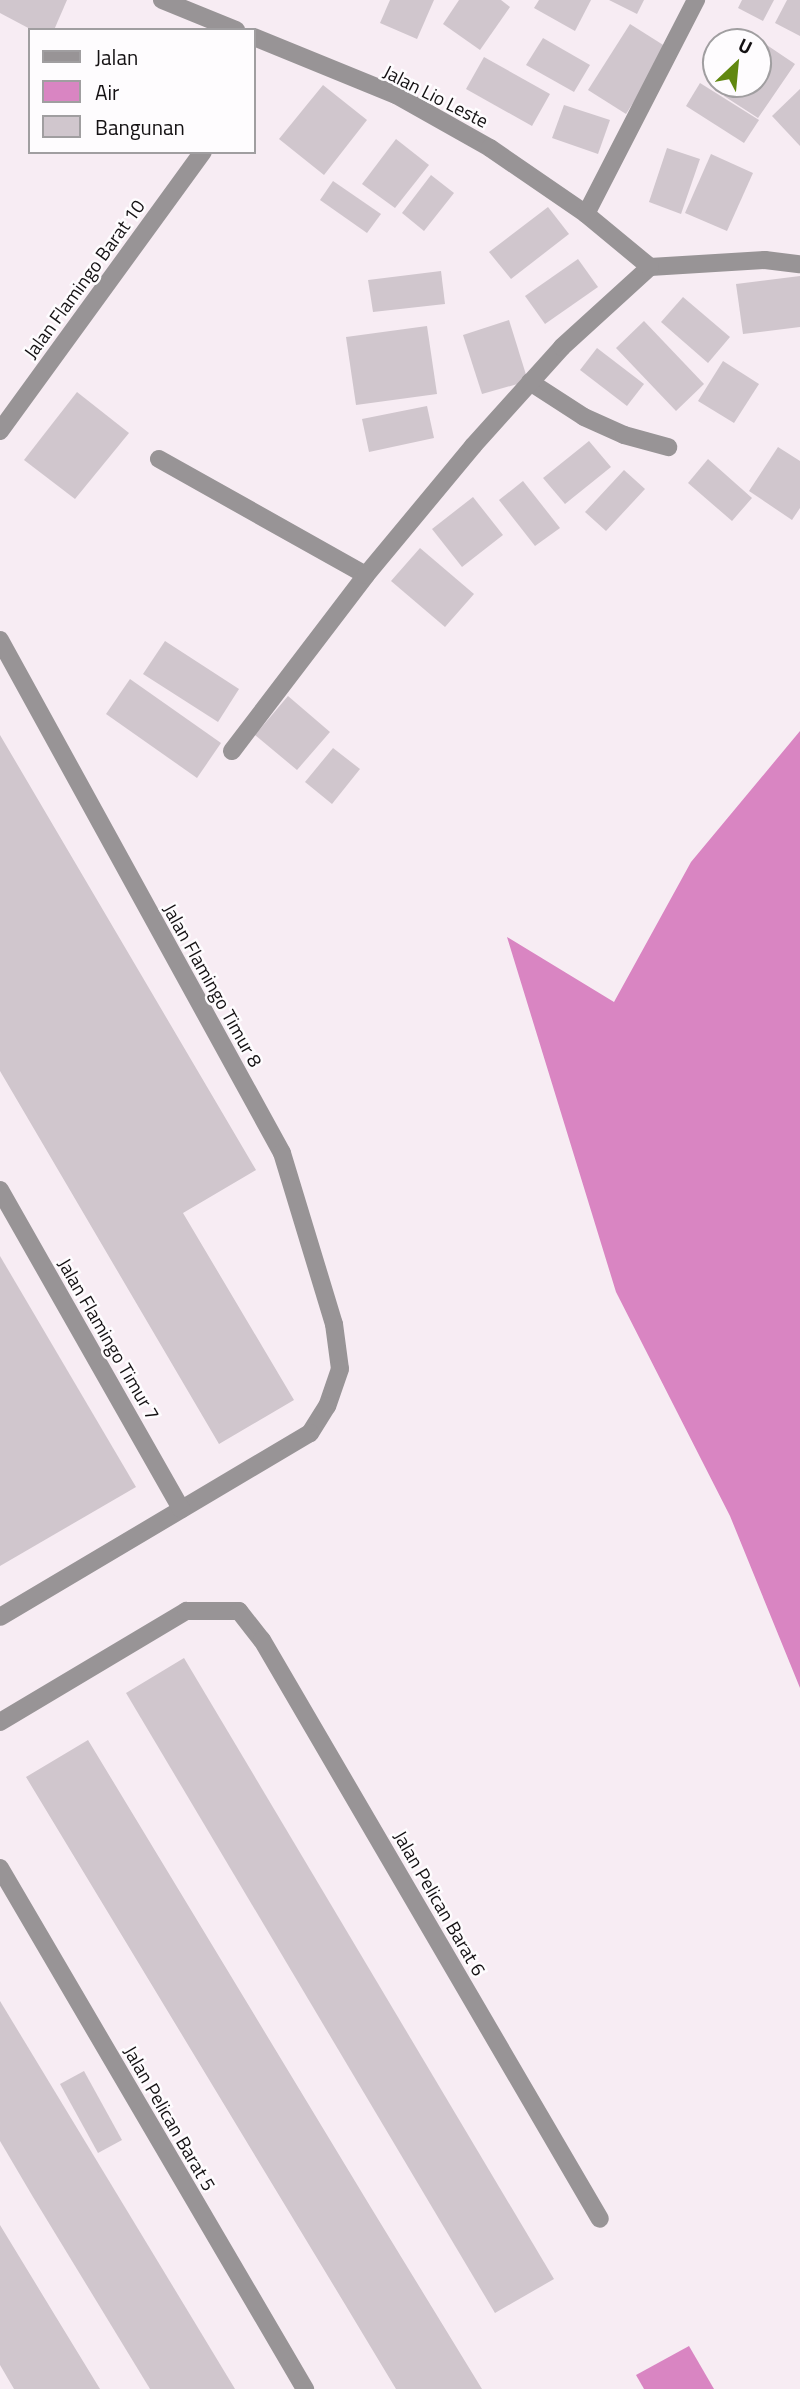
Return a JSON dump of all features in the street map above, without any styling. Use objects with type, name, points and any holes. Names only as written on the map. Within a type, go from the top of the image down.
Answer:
[{"type":"street","points":[[162,0],[231,28]]},
{"type":"street","points":[[586,214],[696,0]]},
{"type":"street","name":"Jalan Lio Leste","points":[[256,38],[396,96],[490,148],[586,214],[650,267]]},
{"type":"street","name":"Jalan Flamingo Barat 10","points":[[0,431],[202,154]]},
{"type":"street","points":[[232,751],[366,575],[530,382],[650,267],[765,260],[800,264]]},
{"type":"street","points":[[530,382],[584,417],[624,435],[668,446]]},
{"type":"street","points":[[159,459],[366,575]]},
{"type":"street","name":"Jalan Flamingo Timur 8","points":[[0,640],[282,1153],[334,1324],[340,1368],[327,1406],[310,1433],[181,1508]]},
{"type":"street","name":"Jalan Flamingo Timur 7","points":[[0,1190],[181,1508]]},
{"type":"street","points":[[0,1617],[181,1508]]},
{"type":"street","name":"Jalan Pelican Barat 6","points":[[0,1722],[186,1611],[239,1611],[262,1640],[600,2220]]},
{"type":"street","name":"Jalan Pelican Barat 5","points":[[0,1868],[305,2389]]},
{"type":"water","points":[[800,731],[800,1688],[730,1516],[616,1292],[507,937],[614,1002],[691,862]]},
{"type":"water","points":[[689,2346],[714,2389],[644,2389],[636,2375]]},
{"type":"building","points":[[0,0],[67,0],[55,28],[28,28],[0,13]]},
{"type":"building","points":[[390,0],[434,0],[417,39],[380,23]]},
{"type":"building","points":[[459,0],[501,0],[510,7],[480,50],[443,24]]},
{"type":"building","points":[[539,0],[591,0],[575,31],[534,8]]},
{"type":"building","points":[[609,0],[644,0],[637,14]]},
{"type":"building","points":[[742,0],[774,0],[763,21],[738,8]]},
{"type":"building","points":[[787,0],[800,0],[800,36],[775,23]]},
{"type":"building","points":[[630,24],[668,48],[626,114],[588,90]]},
{"type":"building","points":[[543,38],[590,65],[574,92],[526,65]]},
{"type":"building","points":[[772,48],[795,64],[772,98]]},
{"type":"building","points":[[484,57],[550,94],[532,126],[466,89]]},
{"type":"building","points":[[700,83],[702,98],[724,98],[759,120],[744,143],[686,106]]},
{"type":"building","points":[[323,85],[367,120],[324,175],[279,139]]},
{"type":"building","points":[[800,89],[800,146],[772,116]]},
{"type":"building","points":[[727,98],[772,98],[758,118]]},
{"type":"building","points":[[564,105],[610,120],[598,154],[552,138]]},
{"type":"building","points":[[396,139],[429,165],[395,208],[362,184]]},
{"type":"building","points":[[667,148],[700,159],[681,214],[649,202]]},
{"type":"building","points":[[711,154],[753,173],[727,231],[685,213]]},
{"type":"building","points":[[431,175],[454,193],[424,231],[402,213]]},
{"type":"building","points":[[333,181],[381,214],[367,233],[320,200]]},
{"type":"building","points":[[548,207],[569,234],[511,279],[489,252]]},
{"type":"building","points":[[578,259],[598,287],[545,324],[525,296]]},
{"type":"building","points":[[441,271],[445,304],[373,312],[368,280]]},
{"type":"building","points":[[800,276],[800,327],[743,334],[736,284]]},
{"type":"building","points":[[683,297],[730,337],[708,363],[661,322]]},
{"type":"building","points":[[509,320],[528,381],[482,394],[463,335]]},
{"type":"building","points":[[644,321],[704,384],[676,411],[616,348]]},
{"type":"building","points":[[427,326],[437,394],[356,405],[346,337]]},
{"type":"building","points":[[597,348],[644,384],[627,406],[580,370]]},
{"type":"building","points":[[723,361],[759,384],[734,423],[698,401]]},
{"type":"building","points":[[77,392],[129,433],[75,499],[24,460]]},
{"type":"building","points":[[427,406],[434,438],[369,452],[362,419]]},
{"type":"building","points":[[589,441],[611,467],[565,504],[543,478]]},
{"type":"building","points":[[778,447],[800,461],[800,508],[792,520],[749,491]]},
{"type":"building","points":[[708,459],[752,498],[732,521],[688,483]]},
{"type":"building","points":[[624,470],[645,489],[606,531],[585,512]]},
{"type":"building","points":[[523,481],[560,528],[535,546],[499,500]]},
{"type":"building","points":[[473,497],[503,535],[462,567],[432,529]]},
{"type":"building","points":[[420,548],[474,594],[445,627],[391,581]]},
{"type":"building","points":[[165,641],[239,689],[218,722],[143,674]]},
{"type":"building","points":[[130,679],[221,743],[197,778],[106,714]]},
{"type":"building","points":[[288,696],[330,732],[297,770],[255,735]]},
{"type":"building","points":[[0,735],[256,1170],[183,1213],[294,1400],[219,1444],[0,1071]]},
{"type":"building","points":[[333,748],[360,769],[332,804],[305,782]]},
{"type":"building","points":[[0,1256],[136,1487],[0,1566]]},
{"type":"building","points":[[184,1658],[554,2279],[495,2313],[126,1693]]},
{"type":"building","points":[[88,1740],[482,2389],[396,2389],[26,1777]]},
{"type":"building","points":[[0,2001],[235,2389],[150,2389],[33,2197],[0,2141]]},
{"type":"building","points":[[84,2071],[122,2140],[98,2153],[60,2084]]},
{"type":"building","points":[[0,2225],[100,2389],[14,2389],[0,2365]]}]
